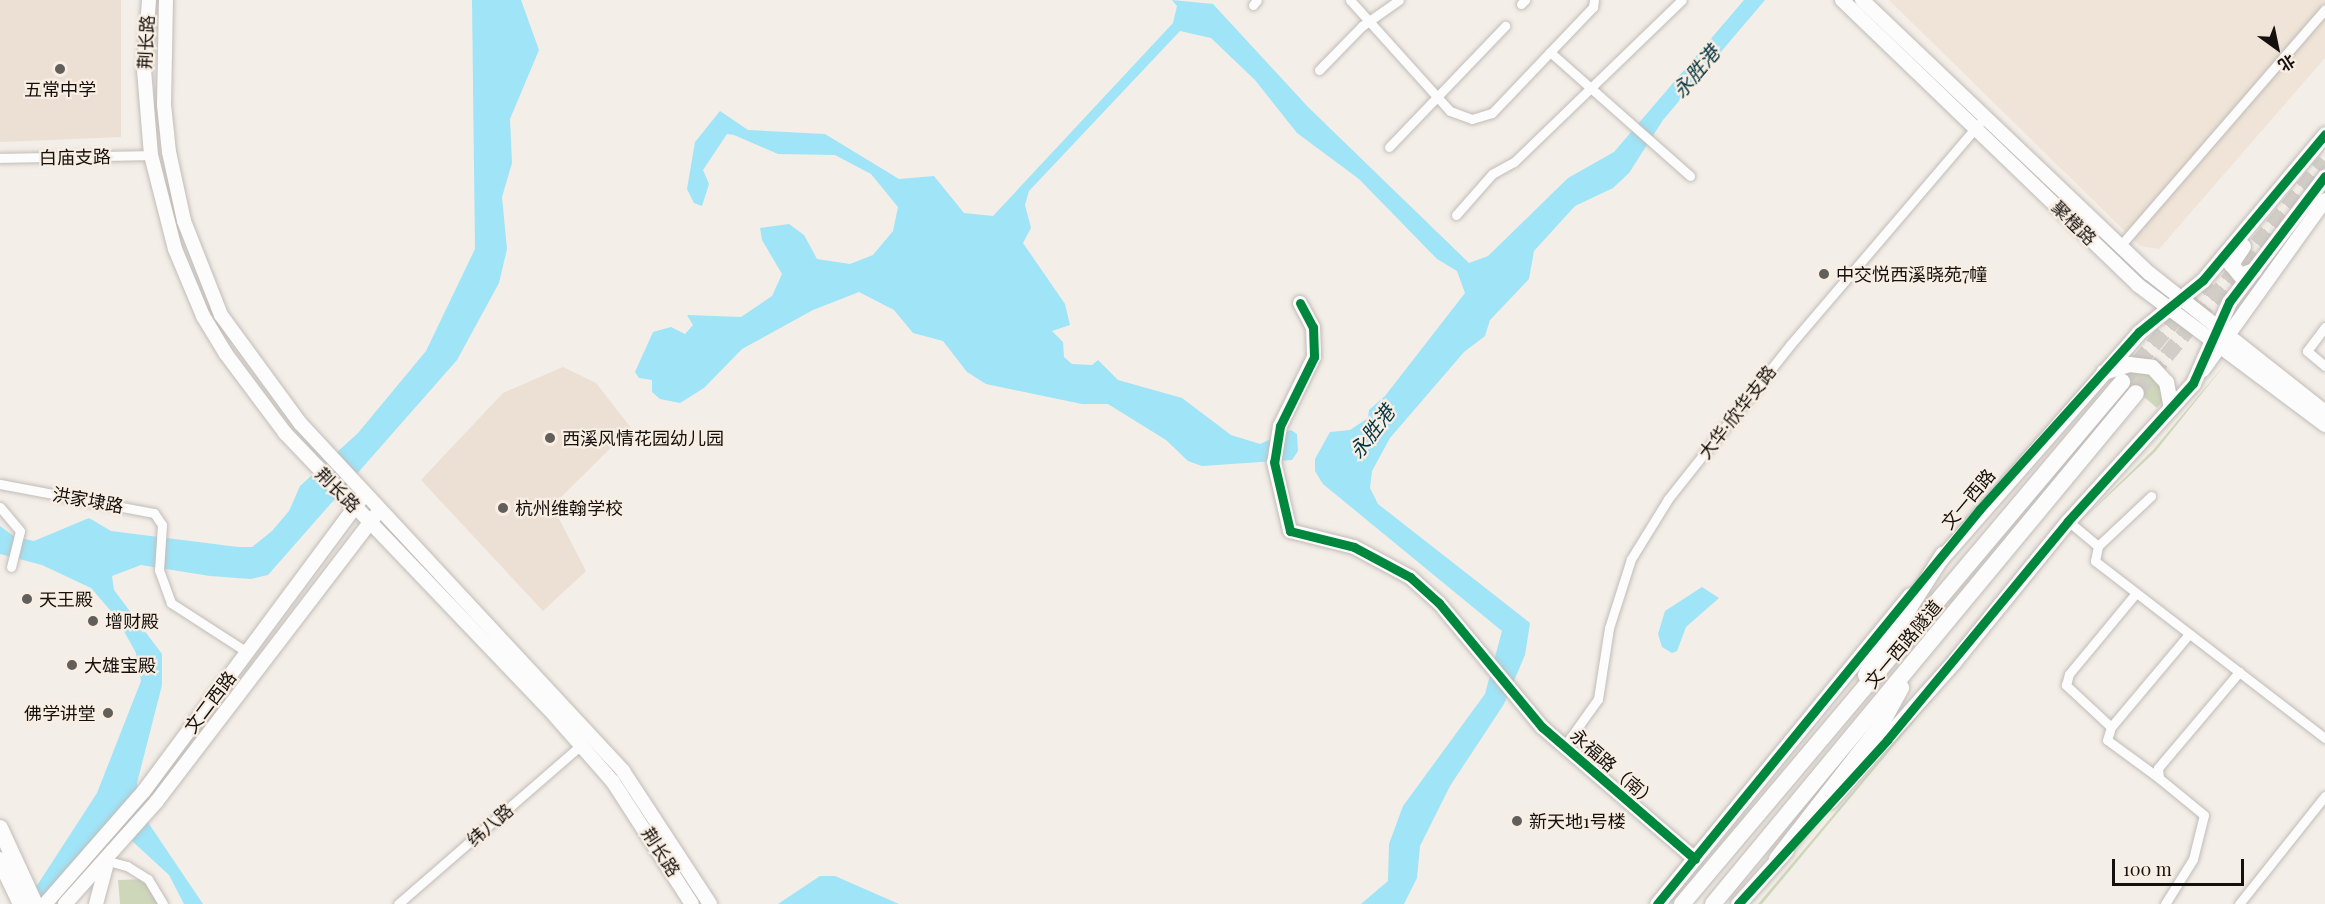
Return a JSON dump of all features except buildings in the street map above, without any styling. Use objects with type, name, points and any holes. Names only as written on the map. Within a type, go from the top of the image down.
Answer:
[{"type":"highway","name":"文一西路隧道","points":[[1682,904],[1744,824],[1832,728],[2122,382]]},
{"type":"highway","name":"文一西路隧道","points":[[1713,904],[2136,393]]},
{"type":"highway","points":[[1832,728],[1943,555]]},
{"type":"highway","points":[[1777,860],[1879,728],[1922,650]]},
{"type":"highway","points":[[0,828],[15,875],[21,904]]},
{"type":"highway","points":[[0,860],[15,875],[35,904]]},
{"type":"main road","name":"荆长路","points":[[149,0],[144,70],[151,155],[169,232],[203,316],[246,382],[312,463],[581,745],[645,828],[692,904]]},
{"type":"main road","name":"荆长路","points":[[166,0],[164,105],[183,221],[221,315],[244,351],[328,452],[356,480],[365,494],[623,771],[710,904]]},
{"type":"main road","name":"聚橙路","points":[[1842,0],[2120,246],[2174,303],[2325,425]]},
{"type":"main road","name":"聚橙路","points":[[1862,0],[2138,285],[2174,303]]},
{"type":"main road","name":"文一西路","points":[[1657,904],[1943,555],[2101,373],[2174,303],[2203,280],[2325,134]]},
{"type":"main road","points":[[2219,338],[2229,302],[2325,176]]},
{"type":"main road","points":[[2254,270],[2240,275],[2231,264],[2233,258],[2270,212],[2288,179]]},
{"type":"main road","points":[[1738,904],[1887,740],[2068,521],[2193,383],[2219,338],[2325,200]]},
{"type":"main road","name":"永福路（南）","points":[[1300,303],[1312,327],[1314,357],[1280,426],[1274,462],[1290,531],[1354,547],[1410,578],[1439,603],[1516,697],[1563,748],[1695,859]]},
{"type":"main road","name":"聚橙路","points":[[2219,338],[2325,412]]},
{"type":"main road","points":[[2101,373],[2129,364],[2152,367],[2166,382],[2171,408]]},
{"type":"main road","name":"文二西路","points":[[45,904],[144,791],[365,494]]},
{"type":"main road","name":"文二西路","points":[[108,861],[157,801],[380,510]]},
{"type":"main road","points":[[65,904],[108,861]]},
{"type":"main road","points":[[96,904],[108,861]]},
{"type":"street","points":[[1350,0],[1373,21],[1450,111],[1472,119],[1492,113],[1593,7],[1593,0]]},
{"type":"street","points":[[1319,70],[1362,26],[1373,21],[1398,0]]},
{"type":"street","points":[[1456,215],[1492,174],[1514,162],[1682,0]]},
{"type":"street","points":[[2120,246],[2325,9]]},
{"type":"street","points":[[1389,147],[1505,26]]},
{"type":"street","points":[[1550,52],[1690,176]]},
{"type":"street","name":"大华·欣华支路","points":[[1563,748],[1598,699],[1609,628],[1631,559],[1668,499],[1790,345],[1980,122]]},
{"type":"street","name":"白庙支路","points":[[0,158],[151,155]]},
{"type":"street","points":[[2325,327],[2307,351],[2325,366]]},
{"type":"street","name":"洪家埭路","points":[[0,484],[146,510],[160,519],[162,532],[159,570],[171,603],[247,652]]},
{"type":"street","points":[[2151,496],[2098,546],[2095,561],[2325,738]]},
{"type":"street","points":[[0,507],[20,536],[13,564]]},
{"type":"street","points":[[2068,521],[2098,546]]},
{"type":"street","points":[[2111,727],[2066,685],[2069,674],[2136,593]]},
{"type":"street","points":[[2165,904],[2193,859],[2204,815],[2159,778],[2116,751],[2107,740],[2111,727],[2189,634]]},
{"type":"street","points":[[2159,778],[2158,768],[2239,672]]},
{"type":"street","name":"纬八路","points":[[398,904],[581,745]]},
{"type":"street","points":[[2239,904],[2325,796]]},
{"type":"street","points":[[108,861],[127,866],[148,879],[163,904]]},
{"type":"shaded area","name":"五常中学","points":[[0,0],[121,0],[121,137],[0,142]]},
{"type":"shaded area","points":[[1889,0],[2325,0],[2325,58],[2159,249],[2140,246]]},
{"type":"shaded area","name":"杭州维翰学校","points":[[563,367],[596,383],[631,428],[561,497],[559,519],[586,571],[543,611],[421,480],[503,393]]},
{"type":"green space","points":[[2227,362],[2155,452],[2079,523],[2153,450]]},
{"type":"green space","points":[[2138,366],[2161,379],[2164,400],[2157,408],[2118,375]]},
{"type":"green space","points":[[2072,531],[1762,904],[1758,904],[1958,667]]},
{"type":"green space","points":[[148,879],[161,904],[120,904],[118,880]]},
{"type":"water","points":[[472,0],[521,0],[539,50],[510,119],[512,163],[502,197],[507,249],[499,283],[457,360],[268,575],[251,579],[210,576],[141,565],[112,576],[114,590],[162,654],[162,685],[137,783],[139,809],[203,904],[184,904],[169,875],[118,828],[36,904],[19,904],[38,884],[97,793],[141,681],[136,653],[116,617],[91,588],[42,565],[0,554],[0,526],[15,537],[34,541],[89,518],[111,531],[238,547],[252,547],[272,531],[289,511],[300,486],[358,433],[426,351],[475,249]]},
{"type":"water","name":"永胜港","points":[[1172,0],[1213,4],[1308,107],[1469,263],[1488,256],[1568,178],[1614,152],[1744,0],[1765,0],[1663,120],[1629,173],[1613,188],[1575,206],[1534,251],[1529,279],[1490,320],[1485,336],[1464,352],[1390,438],[1372,471],[1370,488],[1378,504],[1530,623],[1525,655],[1504,704],[1450,786],[1420,846],[1417,878],[1404,904],[1361,904],[1388,881],[1389,844],[1403,806],[1485,694],[1502,631],[1323,484],[1315,471],[1315,459],[1330,432],[1350,430],[1368,418],[1369,410],[1385,396],[1465,293],[1457,271],[1437,259],[1359,179],[1297,133],[1255,80],[1211,38],[1180,31],[1029,191],[1025,205],[1031,228],[1023,243],[1065,304],[1070,325],[1052,331],[1063,342],[1064,357],[1072,364],[1092,365],[1098,360],[1118,380],[1182,398],[1231,435],[1260,444],[1291,430],[1297,434],[1298,451],[1292,460],[1202,466],[1188,461],[1166,440],[1108,404],[1082,404],[986,384],[967,372],[943,341],[913,333],[894,310],[859,292],[813,310],[742,349],[704,388],[680,403],[660,399],[652,392],[652,380],[639,378],[635,372],[653,332],[671,327],[685,334],[693,325],[687,315],[741,317],[772,296],[782,274],[762,240],[760,228],[789,224],[804,235],[817,259],[850,264],[873,255],[893,231],[898,207],[871,174],[835,155],[778,154],[727,134],[703,170],[709,184],[702,206],[694,203],[687,189],[695,142],[720,111],[748,130],[825,134],[899,179],[934,176],[964,213],[993,216],[1173,23],[1177,6]]},
{"type":"water","points":[[1702,587],[1719,598],[1686,627],[1677,651],[1672,653],[1662,647],[1658,634],[1665,611]]},
{"type":"water","points":[[820,876],[835,876],[899,904],[778,904]]},
{"type":"tunnel","points":[[2136,393],[2325,161]]},
{"type":"tunnel","points":[[2122,382],[2208,280]]},
{"type":"cycle path","points":[[1657,904],[1980,509],[2139,332],[2203,280],[2325,134]]},
{"type":"cycle path","points":[[1738,904],[1887,740],[2068,521],[2193,383],[2229,302],[2325,176]]},
{"type":"cycle path","points":[[1300,303],[1313,327],[1314,357],[1280,426],[1274,462],[1290,531],[1354,547],[1410,577],[1439,603],[1542,727],[1695,859]]},
{"type":"place","name":"五常中学","points":[[60,69]]},
{"type":"place","name":"中交悦西溪晓苑7幢","points":[[1824,274]]},
{"type":"place","name":"西溪风情花园幼儿园","points":[[550,438]]},
{"type":"place","name":"杭州维翰学校","points":[[503,508]]},
{"type":"place","name":"天王殿","points":[[27,599]]},
{"type":"place","name":"增财殿","points":[[93,621]]},
{"type":"place","name":"大雄宝殿","points":[[72,665]]},
{"type":"place","name":"佛学讲堂","points":[[108,713]]},
{"type":"place","name":"新天地1号楼","points":[[1517,821]]}]
